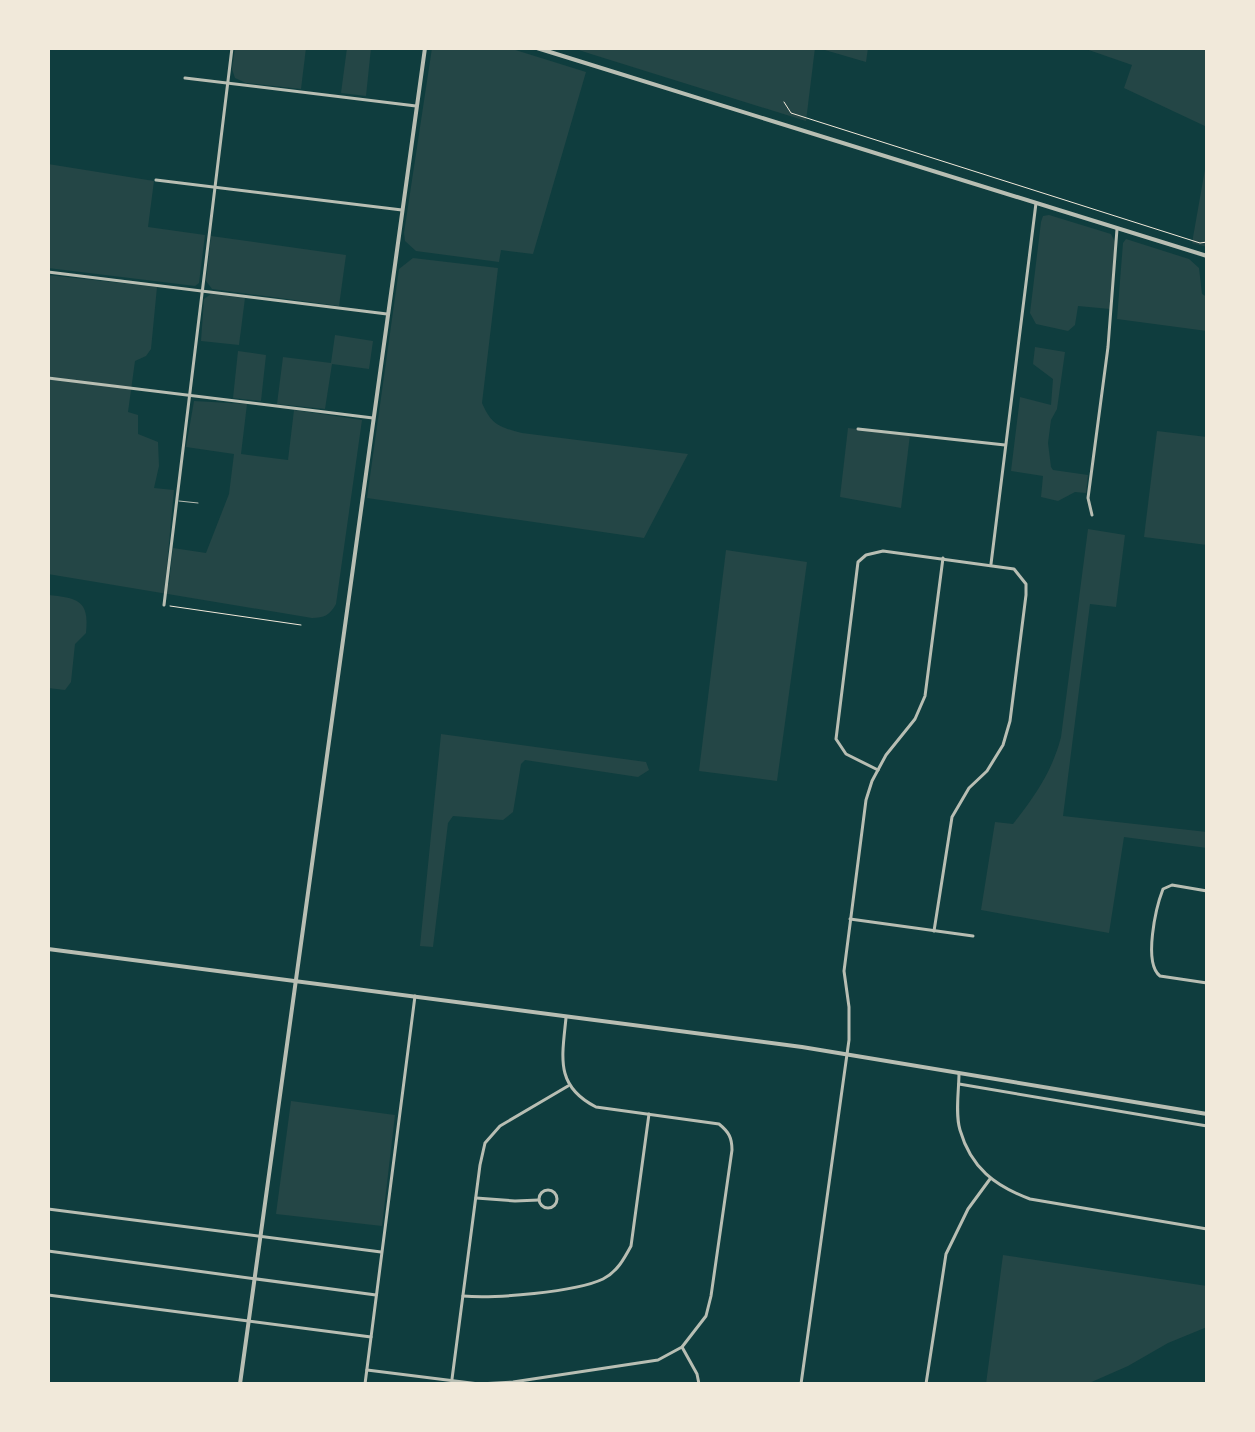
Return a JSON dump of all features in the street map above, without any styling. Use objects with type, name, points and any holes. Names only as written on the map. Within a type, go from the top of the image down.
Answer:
[{"type":"street","points":[[164,605],[232,48]]},
{"type":"street","points":[[240,1384],[425,48]]},
{"type":"street","points":[[537,48],[1207,256]]},
{"type":"street","points":[[185,78],[417,106]]},
{"type":"street","points":[[156,180],[402,210]]},
{"type":"street","points":[[991,564],[1036,203]]},
{"type":"street","points":[[1092,515],[1088,498],[1108,347],[1117,229]]},
{"type":"street","points":[[48,272],[387,314]]},
{"type":"street","points":[[48,378],[373,418]]},
{"type":"street","points":[[858,429],[1005,445]]},
{"type":"street","points":[[878,770],[846,754],[836,739],[858,562],[866,555],[883,551],[1005,566],[1020,574],[1026,584],[1026,595],[1010,721],[1003,745],[987,771],[969,788],[952,817],[934,931]]},
{"type":"street","points":[[801,1384],[847,1054],[849,1007],[844,971],[866,800],[886,755],[915,719],[925,696],[943,558]]},
{"type":"street","points":[[1207,891],[1172,885],[1163,889],[1151,951],[1155,972],[1171,979],[1207,983]]},
{"type":"street","points":[[850,919],[973,936]]},
{"type":"street","points":[[48,949],[847,1054],[1207,1114]]},
{"type":"street","points":[[365,1384],[415,996]]},
{"type":"street","points":[[367,1370],[479,1384],[513,1382],[658,1360],[682,1347],[706,1316],[732,1150],[728,1132],[719,1124],[596,1107],[580,1099],[568,1086],[562,1058],[566,1016]]},
{"type":"street","points":[[959,1073],[959,1129],[974,1160],[990,1179],[1007,1191],[1030,1199],[1207,1229]]},
{"type":"street","points":[[959,1084],[1207,1126]]},
{"type":"street","points":[[452,1380],[485,1143],[500,1126],[568,1086]]},
{"type":"street","points":[[463,1296],[502,1297],[565,1288],[603,1279],[620,1266],[631,1246],[649,1114]]},
{"type":"street","points":[[926,1384],[946,1254],[968,1209],[990,1179]]},
{"type":"street","points":[[548,1189],[557,1196],[555,1205],[549,1208],[539,1200],[542,1191],[548,1189]]},
{"type":"street","points":[[476,1198],[539,1200]]},
{"type":"street","points":[[48,1209],[382,1252]]},
{"type":"street","points":[[48,1251],[376,1295]]},
{"type":"street","points":[[48,1295],[371,1337]]},
{"type":"street","points":[[682,1347],[699,1384]]},
{"type":"lane","points":[[177,500],[198,503]]},
{"type":"path","points":[[784,102],[791,113],[1200,243],[1207,242]]},
{"type":"path","points":[[164,605],[301,625]]},
{"type":"shaded area","points":[[235,48],[306,48],[301,89],[246,83],[235,78],[232,69]]},
{"type":"shaded area","points":[[347,48],[371,48],[366,96],[341,93]]},
{"type":"shaded area","points":[[432,48],[509,48],[586,72],[533,254],[501,250],[499,262],[416,251],[405,241]]},
{"type":"shaded area","points":[[573,48],[815,48],[806,121],[591,54]]},
{"type":"shaded area","points":[[818,48],[868,48],[866,62]]},
{"type":"shaded area","points":[[1083,48],[1207,48],[1207,127],[1124,88],[1132,65]]},
{"type":"shaded area","points":[[1207,158],[1207,247],[1192,243]]},
{"type":"shaded area","points":[[48,164],[154,181],[148,227],[205,235],[199,283],[195,286],[48,268]]},
{"type":"shaded area","points":[[1049,215],[1111,234],[1115,242],[1110,309],[1078,306],[1075,325],[1068,331],[1036,324],[1030,313],[1041,222],[1043,216]]},
{"type":"shaded area","points":[[211,236],[346,255],[339,306],[212,289],[206,281]]},
{"type":"shaded area","points":[[1126,239],[1189,259],[1199,268],[1202,294],[1207,297],[1207,331],[1117,319],[1123,243]]},
{"type":"shaded area","points":[[413,258],[498,268],[482,403],[489,417],[498,424],[522,433],[688,454],[644,538],[367,498],[399,269]]},
{"type":"shaded area","points":[[48,275],[157,287],[151,349],[146,356],[135,361],[128,412],[138,415],[138,434],[158,442],[159,466],[154,488],[174,490],[165,585],[169,584],[173,548],[206,553],[229,494],[234,454],[186,447],[194,401],[247,404],[241,454],[288,460],[294,410],[362,420],[336,604],[329,613],[312,618],[48,574]]},
{"type":"shaded area","points":[[211,294],[245,298],[239,345],[201,341],[204,299]]},
{"type":"shaded area","points":[[335,335],[373,341],[369,369],[332,364],[325,409],[277,404],[283,357],[331,363]]},
{"type":"shaded area","points":[[1035,347],[1065,352],[1057,409],[1051,420],[1048,443],[1051,467],[1053,470],[1088,475],[1086,493],[1075,492],[1058,501],[1041,497],[1043,476],[1011,471],[1020,397],[1051,405],[1053,379],[1033,364]]},
{"type":"shaded area","points":[[238,351],[266,355],[261,401],[233,398]]},
{"type":"shaded area","points":[[848,428],[910,435],[901,508],[840,497]]},
{"type":"shaded area","points":[[1157,431],[1207,437],[1207,545],[1144,537]]},
{"type":"shaded area","points":[[1088,529],[1125,535],[1116,607],[1090,604],[1063,816],[1207,832],[1207,848],[1124,837],[1109,933],[981,910],[995,822],[1013,824],[1029,804],[1053,761],[1061,737]]},
{"type":"shaded area","points":[[726,550],[807,562],[777,781],[699,771]]},
{"type":"shaded area","points":[[48,595],[73,599],[86,613],[86,633],[75,644],[71,682],[65,690],[48,688]]},
{"type":"shaded area","points":[[441,734],[646,762],[649,770],[638,777],[525,760],[521,764],[513,812],[503,820],[453,816],[448,823],[433,947],[420,946]]},
{"type":"shaded area","points":[[291,1101],[395,1115],[382,1226],[276,1214]]},
{"type":"shaded area","points":[[1003,1255],[1207,1286],[1207,1327],[1087,1384],[986,1384]]}]
